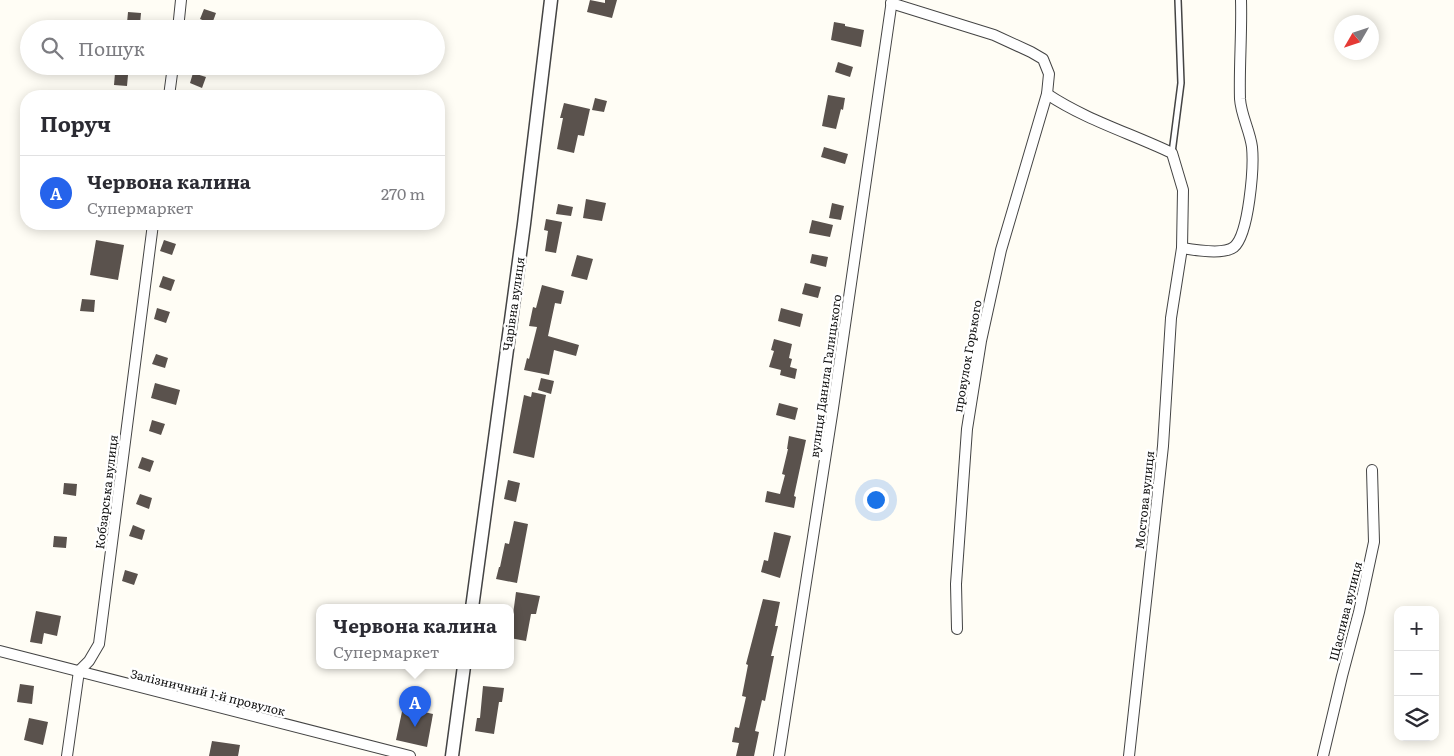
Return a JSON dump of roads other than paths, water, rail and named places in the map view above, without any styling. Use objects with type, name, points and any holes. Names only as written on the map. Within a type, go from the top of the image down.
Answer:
[{"type":"street","points":[[179,20],[181,0]]},
{"type":"street","name":"Чарівна вулиця","points":[[473,604],[552,0]]},
{"type":"street","points":[[1182,248],[1200,252],[1229,250],[1240,239],[1249,206],[1252,147],[1240,101],[1241,0]]},
{"type":"street","name":"провулок Горького","points":[[892,2],[994,35],[1043,59],[1049,74],[1047,94],[1001,250],[981,341],[967,429],[956,584],[957,629]]},
{"type":"street","name":"вулиця Данила Галицького","points":[[779,756],[835,398],[892,2]]},
{"type":"street","points":[[170,90],[172,75]]},
{"type":"street","points":[[1047,94],[1088,117],[1172,153]]},
{"type":"street","name":"Мостова вулиця","points":[[1129,756],[1163,446],[1171,318],[1182,248],[1183,190],[1172,153]]},
{"type":"street","name":"Кобзарська вулиця","points":[[79,671],[89,661],[99,644],[152,230]]},
{"type":"street","name":"Щаслива вулиця","points":[[1323,756],[1359,612],[1374,542],[1372,470]]},
{"type":"street","name":"Залізничний 1-й провулок","points":[[0,651],[410,756]]},
{"type":"street","points":[[452,756],[464,669]]},
{"type":"street","points":[[67,756],[79,671]]},
{"type":"lane","name":"Мостова вулиця","points":[[1172,153],[1181,83],[1178,0]]},
{"type":"place","name":"Червона калина","points":[[415,727]]}]
